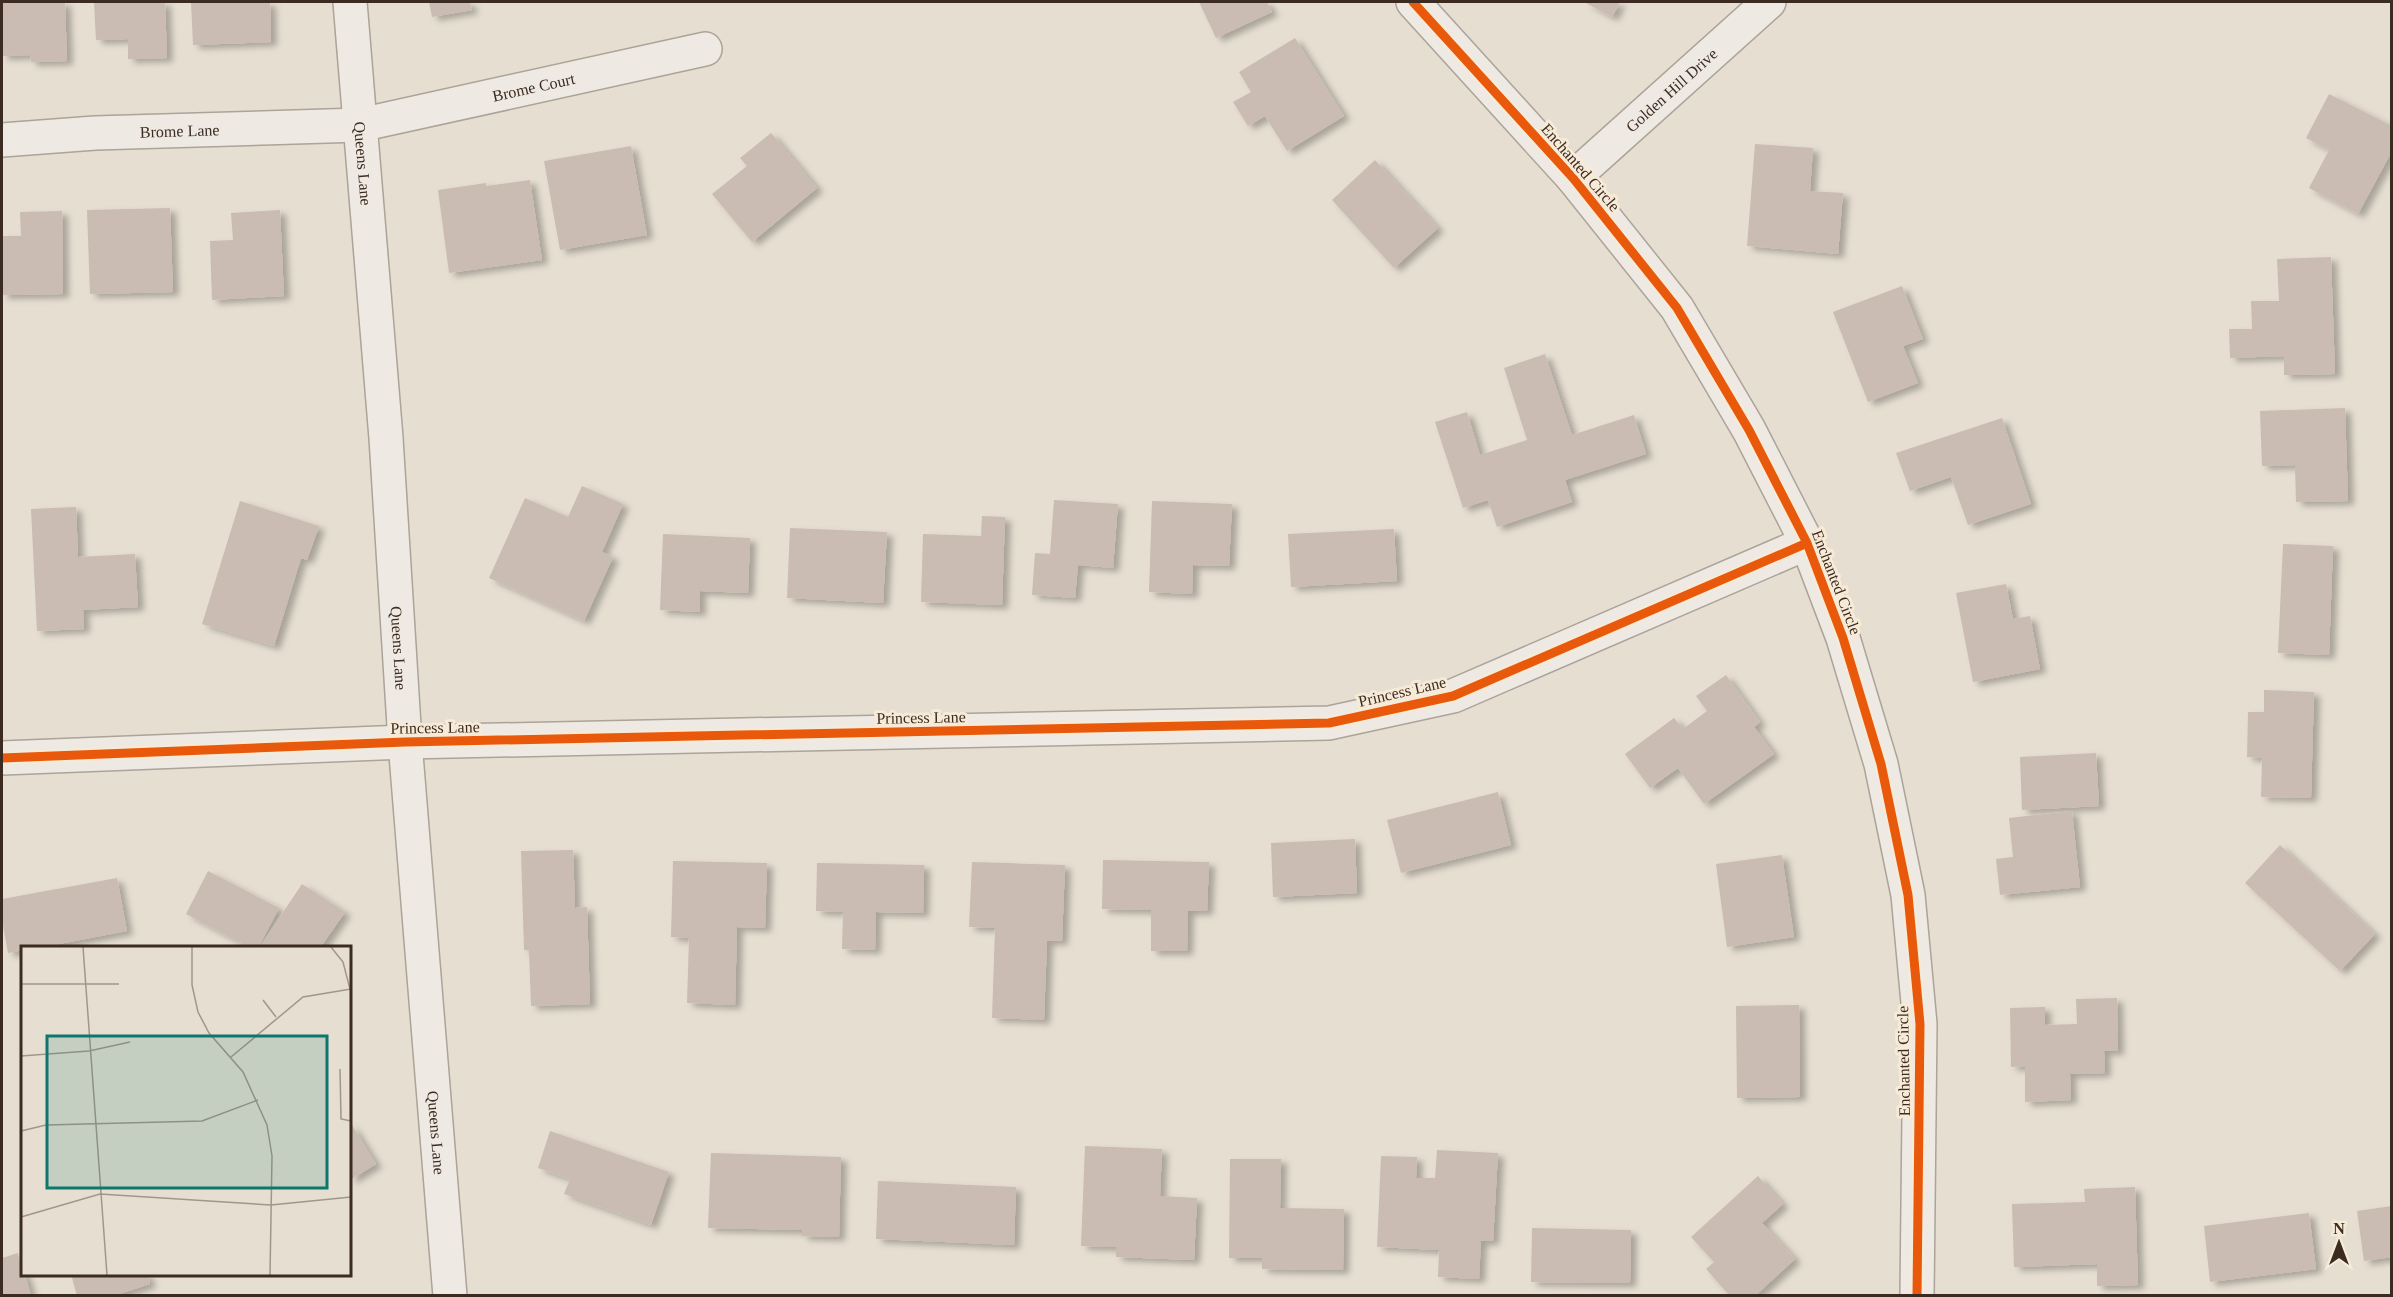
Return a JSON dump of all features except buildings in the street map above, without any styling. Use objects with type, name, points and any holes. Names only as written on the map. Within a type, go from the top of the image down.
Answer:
[{"type":"street","name":"Queens Lane","points":[[350,2],[386,438],[405,742],[450,1296]]},
{"type":"street","name":"Enchanted Circle","points":[[1413,2],[1573,178],[1677,308],[1749,430],[1808,543],[1843,638],[1881,764],[1908,896],[1920,1024],[1917,1296]]},
{"type":"street","name":"Golden Hill Drive","points":[[1573,178],[1769,2]]},
{"type":"street","name":"Brome Court","points":[[360,125],[705,49]]},
{"type":"street","name":"Brome Lane","points":[[2,141],[95,133],[360,125]]},
{"type":"street","name":"Princess Lane","points":[[2,758],[405,742],[1329,723],[1453,696],[1808,543]]},
{"type":"cycle path","points":[[1413,2],[1573,178],[1677,308],[1749,430],[1807,543],[1843,638],[1881,764],[1908,895],[1920,1024],[1917,1296]]},
{"type":"cycle path","points":[[2,758],[405,742],[1329,723],[1453,696],[1807,543]]}]
